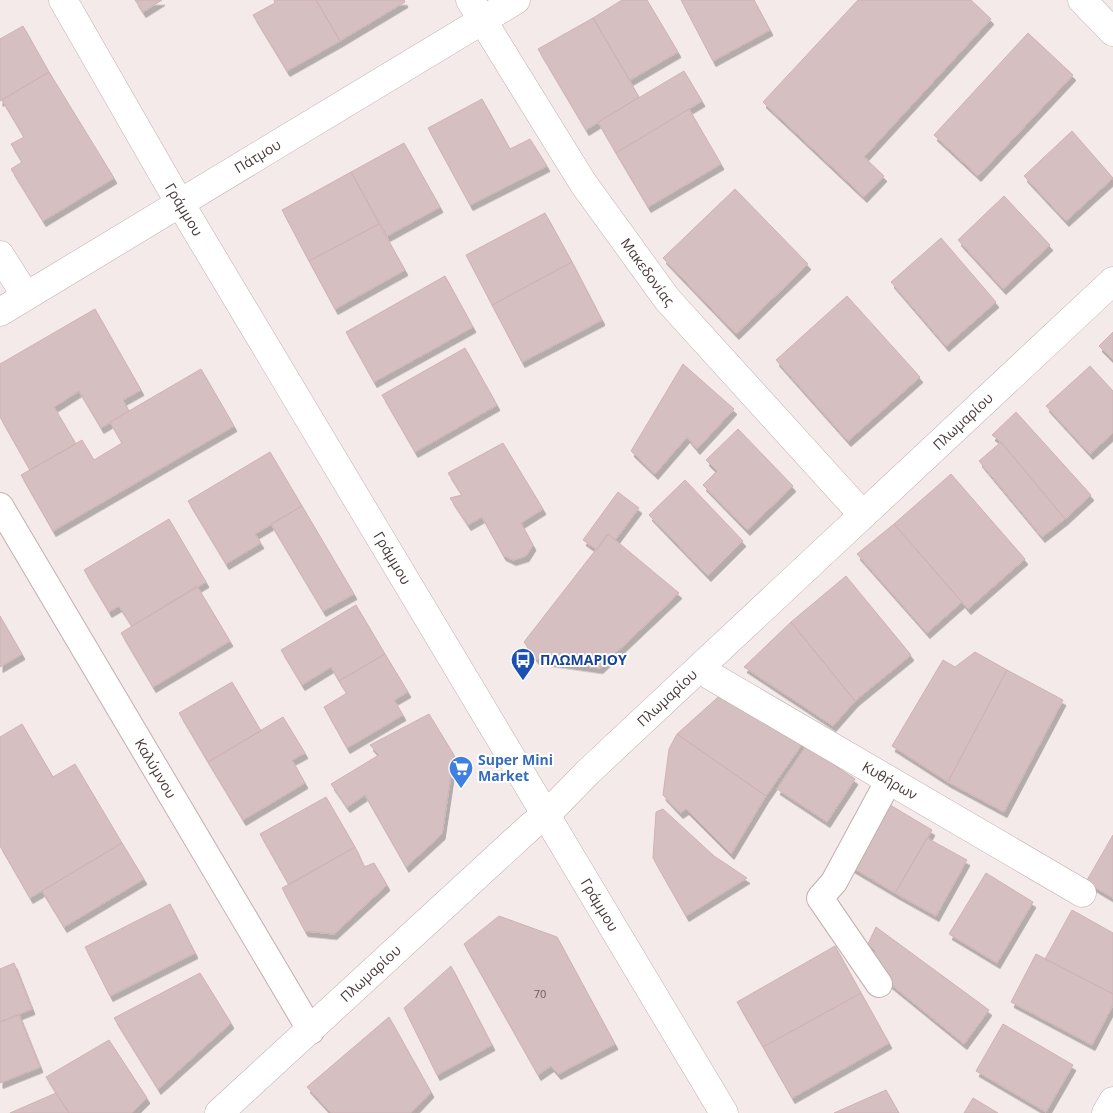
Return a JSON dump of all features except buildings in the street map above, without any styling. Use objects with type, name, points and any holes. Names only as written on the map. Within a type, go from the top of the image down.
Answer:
[{"type":"street","name":"Γράμμου","points":[[63,0],[180,203],[724,1113]]},
{"type":"street","name":"Πάτμου","points":[[0,312],[180,203],[477,10],[516,0]]},
{"type":"street","points":[[1082,0],[1113,32]]},
{"type":"street","name":"Μακεδονίας","points":[[477,10],[583,183],[667,299],[863,515]]},
{"type":"street","points":[[0,255],[26,296]]},
{"type":"street","name":"Πλωμαρίου","points":[[219,1113],[531,826],[546,815],[588,772],[1113,281]]},
{"type":"street","name":"Καλύμνου","points":[[0,506],[310,1031]]},
{"type":"street","name":"Κυθήρων","points":[[699,669],[1082,893]]},
{"type":"street","points":[[879,984],[820,898],[834,882],[889,780]]},
{"type":"street","points":[[1106,1113],[1113,1101]]},
{"type":"place","name":"ΠΛΩΜΑΡΙΟΥ","points":[[523,681]]},
{"type":"place","name":"Super Mini Market","points":[[461,789]]}]
